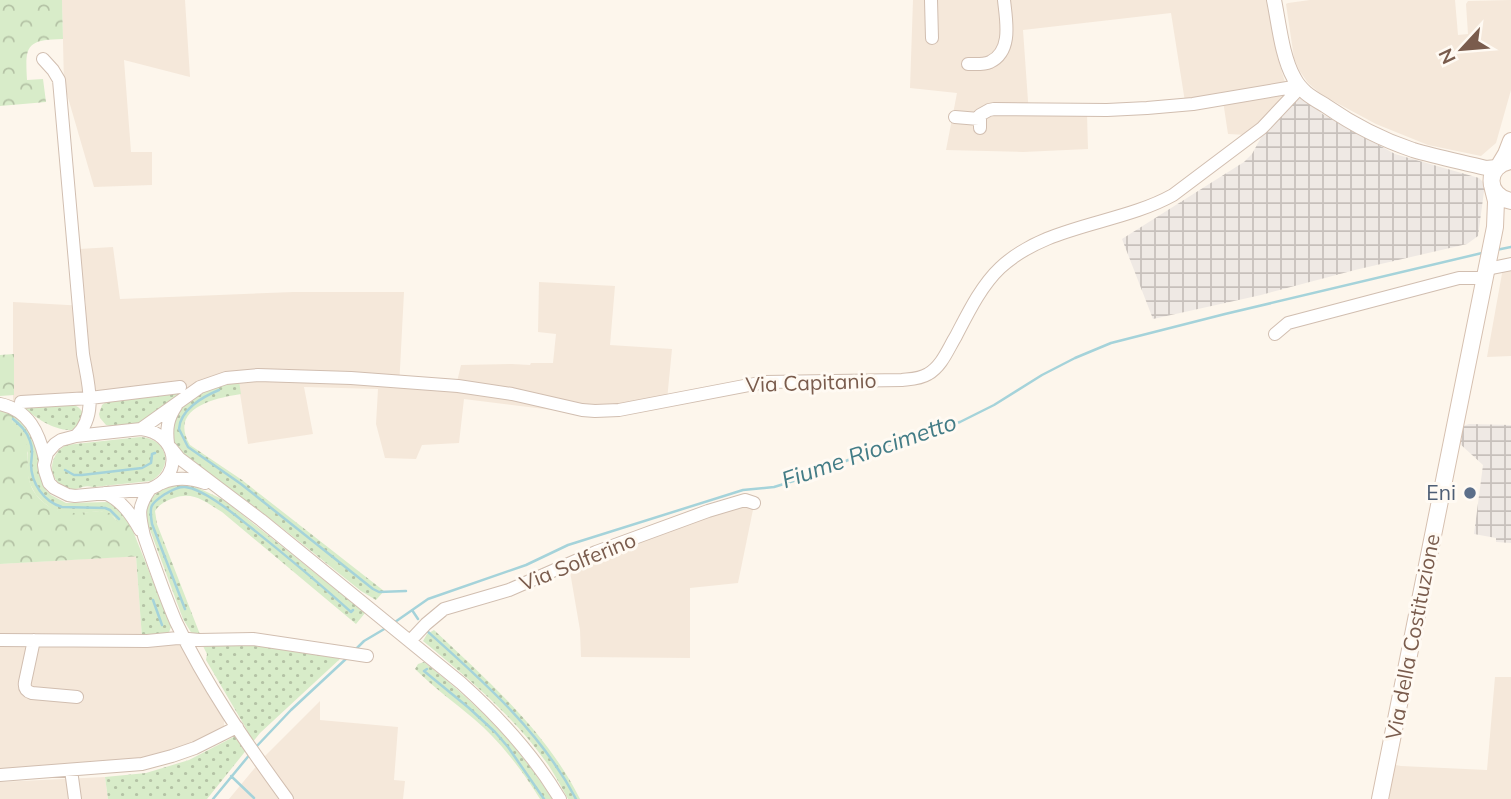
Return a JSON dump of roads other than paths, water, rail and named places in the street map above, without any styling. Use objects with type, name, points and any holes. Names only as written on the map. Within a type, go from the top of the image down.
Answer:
[{"type":"main road","points":[[1502,164],[1511,141]]},
{"type":"main road","name":"Via della Costituzione","points":[[1380,799],[1494,234],[1496,201],[1492,186],[1493,174],[1502,164]]},
{"type":"main road","points":[[1492,186],[1500,197],[1511,202]]},
{"type":"main road","name":"Via della Costituzione","points":[[1494,234],[1511,202]]},
{"type":"street","points":[[931,0],[932,38]]},
{"type":"street","points":[[968,64],[989,63],[1002,51],[1006,41],[1004,0]]},
{"type":"street","points":[[1274,0],[1292,76],[1305,92],[1333,111],[1411,149],[1486,168],[1502,164]]},
{"type":"street","points":[[43,59],[54,70],[58,80],[83,354],[90,403],[96,423],[108,432]]},
{"type":"street","points":[[955,117],[979,124],[981,115],[994,109],[1157,108],[1299,86]]},
{"type":"street","name":"Via Capitanio","points":[[141,429],[200,387],[215,381],[258,375],[351,378],[471,388],[595,411],[619,410],[765,382],[902,380],[923,377],[938,366],[980,293],[999,268],[1030,248],[1058,235],[1142,210],[1173,195],[1262,128],[1299,86]]},
{"type":"street","points":[[1469,164],[1484,175],[1492,186]]},
{"type":"street","points":[[1275,334],[1288,323],[1459,278],[1486,268],[1511,264]]},
{"type":"street","points":[[21,402],[90,403],[180,387]]},
{"type":"street","points":[[162,482],[172,466],[173,455],[167,426],[178,402]]},
{"type":"street","points":[[76,436],[83,429],[90,403]]},
{"type":"street","points":[[2,404],[18,411],[34,426],[45,459],[46,477],[59,492],[75,496],[150,489],[170,479],[185,478],[219,488]]},
{"type":"street","points":[[45,459],[55,443],[76,436],[141,429],[162,436],[179,458],[261,520],[461,683],[505,724],[533,758],[560,799]]},
{"type":"street","points":[[150,489],[140,506],[144,536],[184,638],[250,748],[287,799]]},
{"type":"street","points":[[105,493],[125,507],[144,536]]},
{"type":"street","name":"Via Solferino","points":[[410,641],[444,609],[509,590],[583,556],[708,511],[745,500],[754,503]]},
{"type":"street","points":[[0,640],[253,639],[367,656]]},
{"type":"street","points":[[34,640],[24,682],[27,691],[77,697]]},
{"type":"street","points":[[0,775],[157,761],[195,748],[237,727]]},
{"type":"street","points":[[71,770],[75,799]]},
{"type":"waterway","name":"Fiume Riocimetto","points":[[1496,250],[1511,247]]},
{"type":"waterway","name":"Fiume Riocimetto","points":[[395,622],[428,599],[526,565],[568,545],[743,490],[774,487],[810,476],[872,450],[960,422],[994,405],[1042,375],[1111,343],[1482,253]]},
{"type":"waterway","points":[[219,390],[199,400],[183,416],[179,429],[188,447],[241,484],[373,589],[379,592],[406,591]]},
{"type":"waterway","points":[[13,419],[29,437],[33,478],[44,496],[62,507],[105,508],[119,519]]},
{"type":"waterway","points":[[65,470],[74,475],[82,475],[142,468],[151,463],[152,454],[155,453]]},
{"type":"waterway","points":[[185,609],[152,524],[151,513],[156,500],[182,487],[201,492],[227,509],[351,612],[353,610]]},
{"type":"waterway","points":[[153,600],[162,625]]},
{"type":"waterway","points":[[412,610],[418,619]]},
{"type":"waterway","name":"Fiume Riocimetto","points":[[355,650],[364,641],[386,628]]},
{"type":"waterway","points":[[427,631],[490,688],[528,730],[546,752],[576,799]]},
{"type":"waterway","name":"Fiume Riocimetto","points":[[255,748],[348,657]]},
{"type":"waterway","points":[[427,669],[424,671],[495,732],[544,799]]},
{"type":"waterway","name":"Fiume Riocimetto","points":[[213,799],[251,753]]},
{"type":"waterway","points":[[231,776],[254,798]]},
{"type":"place","name":"Eni","points":[[1470,493]]}]
